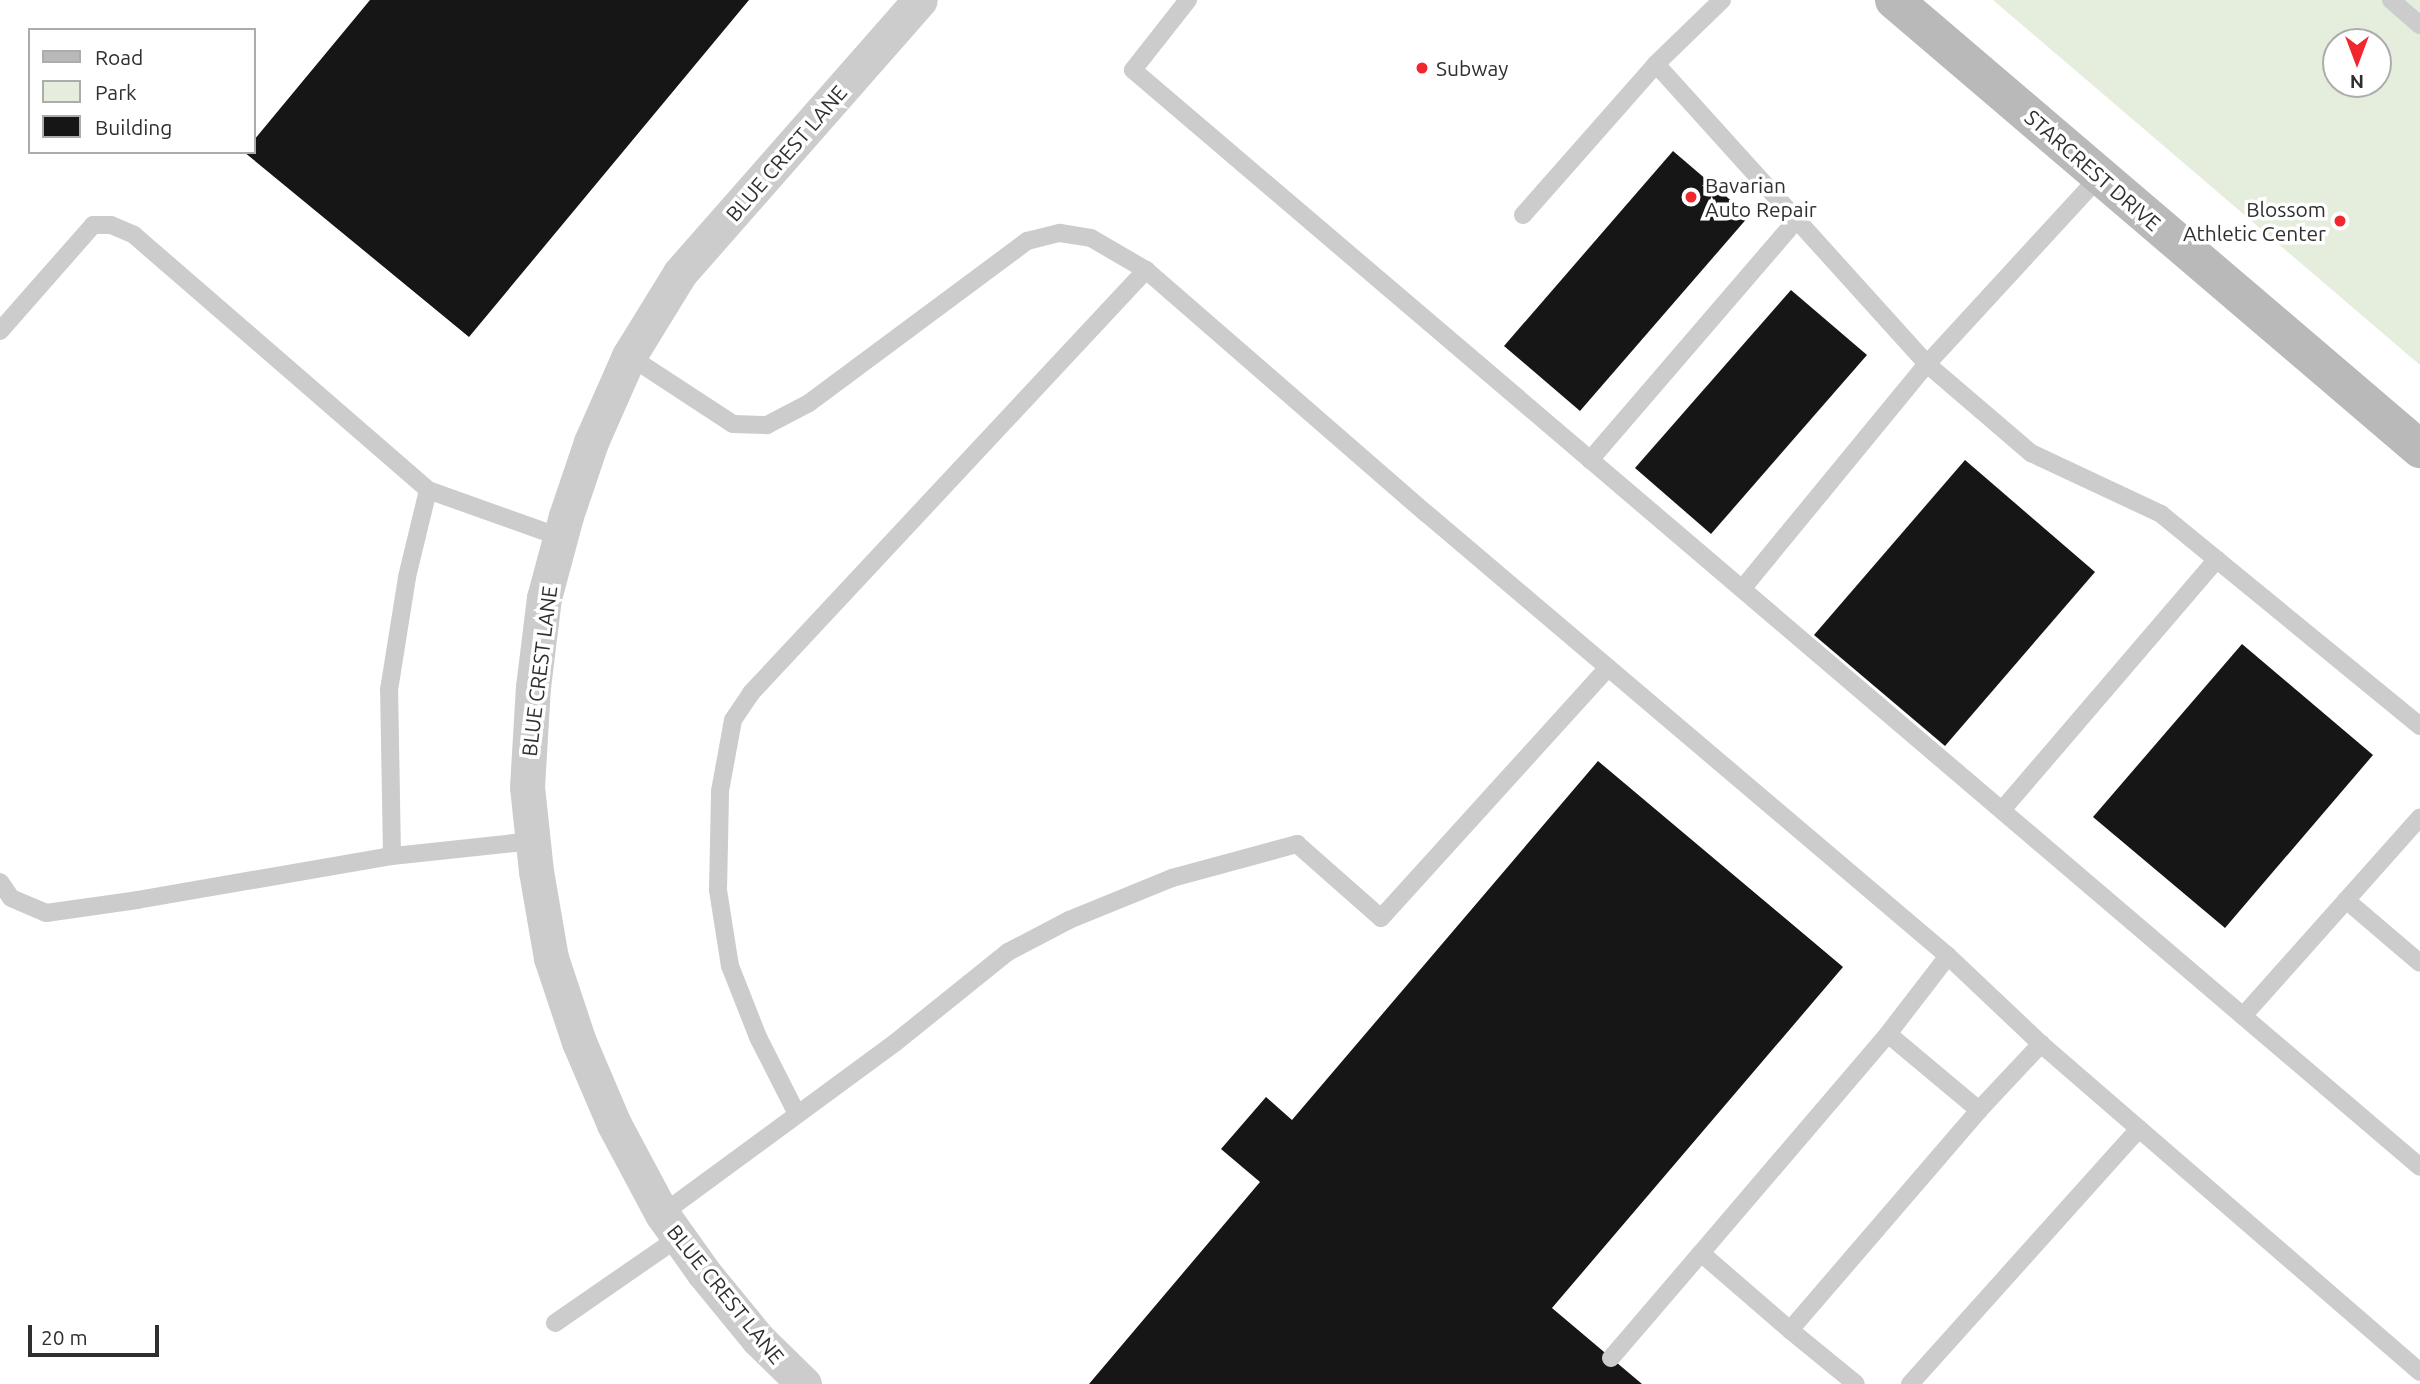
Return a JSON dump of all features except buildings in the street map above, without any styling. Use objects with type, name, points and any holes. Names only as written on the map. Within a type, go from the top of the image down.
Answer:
[{"type":"main road","name":"STARCREST DRIVE","points":[[1895,0],[2420,449]]},
{"type":"street","name":"BLUE CREST LANE","points":[[804,1384],[758,1339],[670,1226],[614,1124],[579,1042],[551,958],[533,841],[527,788],[533,687],[544,598],[560,537],[591,442],[629,356],[680,273],[920,0]]},
{"type":"lane","points":[[1188,0],[1133,69],[2420,1167]]},
{"type":"lane","points":[[1523,215],[1656,64],[1722,0]]},
{"type":"lane","points":[[2390,0],[2420,25]]},
{"type":"lane","points":[[1656,64],[1927,364],[2031,453],[2161,514],[2420,726]]},
{"type":"lane","points":[[1742,589],[1927,364],[2100,176]]},
{"type":"lane","points":[[1591,460],[1797,219]]},
{"type":"lane","points":[[0,331],[93,225],[111,225],[134,235],[428,490],[560,537]]},
{"type":"lane","points":[[629,356],[733,424],[767,425],[809,403],[1027,241],[1060,233],[1091,238],[1146,270],[1608,668],[1948,956],[2041,1044],[2420,1372]]},
{"type":"lane","points":[[797,1114],[758,1037],[730,966],[718,890],[720,791],[733,720],[751,693],[1146,270]]},
{"type":"lane","points":[[392,856],[389,690],[407,577],[428,490]]},
{"type":"lane","points":[[2002,810],[2217,559]]},
{"type":"lane","points":[[555,1323],[797,1114],[896,1042],[1008,952],[1069,920],[1172,878],[1297,844],[1381,918],[1608,668]]},
{"type":"lane","points":[[2243,1016],[2420,817]]},
{"type":"lane","points":[[0,881],[11,898],[46,913],[392,856],[533,841]]},
{"type":"lane","points":[[2346,900],[2420,963]]},
{"type":"lane","points":[[1611,1358],[1888,1034],[1948,956]]},
{"type":"lane","points":[[1888,1034],[1979,1110]]},
{"type":"lane","points":[[1790,1330],[1979,1110],[2041,1044]]},
{"type":"lane","points":[[1910,1384],[2139,1129]]},
{"type":"lane","points":[[1701,1252],[1856,1384]]},
{"type":"green space","name":"Blossom Athletic Center","points":[[1993,0],[2420,0],[2420,365]]},
{"type":"place","name":"Subway","points":[[1422,68]]},
{"type":"place","name":"Bavarian Auto Repair","points":[[1691,197]]},
{"type":"place","name":"Blossom Athletic Center","points":[[2340,221]]}]
